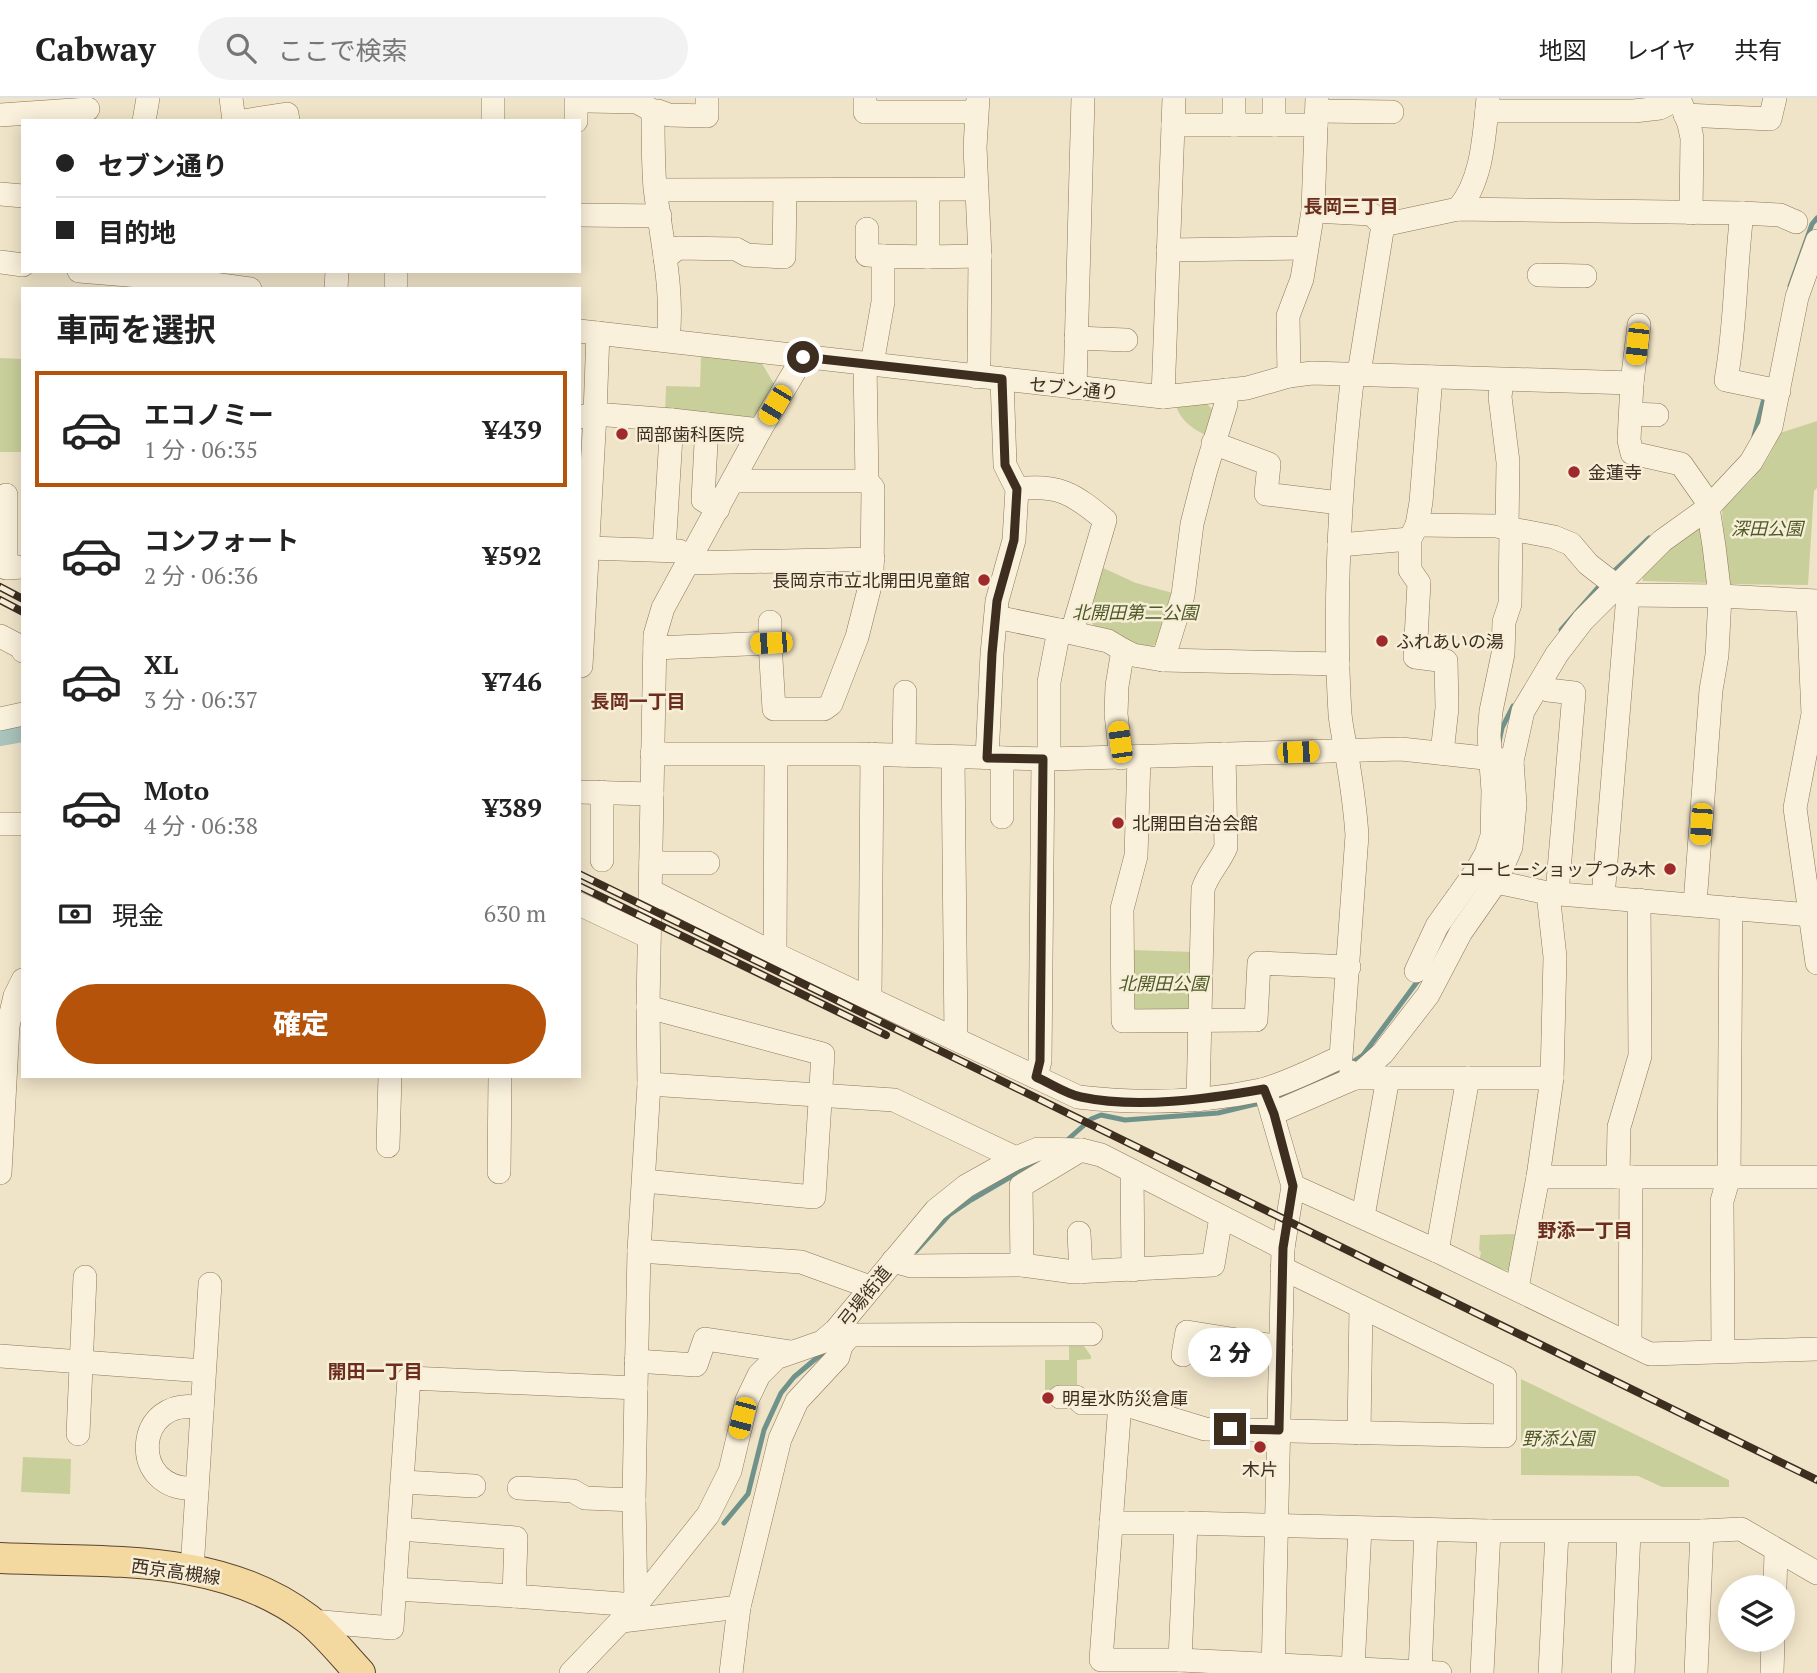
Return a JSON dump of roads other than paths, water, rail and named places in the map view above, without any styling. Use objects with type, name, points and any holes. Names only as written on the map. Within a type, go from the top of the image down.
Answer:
[{"type":"main road","name":"西京高槻線","points":[[0,1558],[165,1565],[212,1573],[251,1585],[311,1621],[360,1673]]},
{"type":"street","points":[[144,119],[149,98]]},
{"type":"street","points":[[231,98],[234,119]]},
{"type":"street","points":[[493,98],[493,119]]},
{"type":"street","points":[[576,98],[576,119]]},
{"type":"street","points":[[584,98],[637,102],[659,107],[669,115],[707,116],[707,98]]},
{"type":"street","points":[[865,98],[865,112],[977,105],[976,189],[980,256],[977,377]]},
{"type":"street","points":[[1075,388],[1083,98]]},
{"type":"street","points":[[1163,397],[1174,98]]},
{"type":"street","points":[[1234,98],[1234,125]]},
{"type":"street","points":[[1274,98],[1274,125]]},
{"type":"street","points":[[1458,209],[1471,188],[1482,153],[1487,105],[1634,111],[1681,104],[1770,119],[1775,98]]},
{"type":"street","points":[[1681,104],[1692,138],[1691,213]]},
{"type":"street","points":[[659,107],[656,190],[665,258],[670,321],[668,340]]},
{"type":"street","points":[[13,108],[47,117],[88,109]]},
{"type":"street","points":[[1173,125],[1274,125],[1317,111],[1392,112]]},
{"type":"street","points":[[1289,376],[1288,316],[1302,279],[1313,211],[1317,111]]},
{"type":"street","points":[[256,119],[287,114],[288,119]]},
{"type":"street","points":[[656,190],[976,189]]},
{"type":"street","points":[[928,257],[929,190]]},
{"type":"street","points":[[665,258],[678,248],[736,249],[747,255],[784,257],[785,191]]},
{"type":"street","points":[[0,194],[21,196]]},
{"type":"street","points":[[1383,225],[1458,209],[1742,213],[1780,215],[1796,222]]},
{"type":"street","points":[[1313,211],[1371,214],[1383,225]]},
{"type":"street","points":[[1742,213],[1736,261],[1731,352],[1726,380],[1779,391]]},
{"type":"street","points":[[581,215],[660,216]]},
{"type":"street","points":[[1348,1067],[1349,967],[1357,835],[1340,717],[1340,503],[1356,373],[1383,225]]},
{"type":"street","points":[[867,229],[867,255],[980,256]]},
{"type":"street","points":[[1501,760],[1523,711],[1557,654],[1614,583],[1751,463],[1770,427],[1797,297],[1812,268],[1817,241]]},
{"type":"street","points":[[1168,250],[1306,248]]},
{"type":"street","points":[[655,648],[771,633],[774,709],[824,709],[831,704],[857,637],[872,578],[873,488],[867,481],[868,363],[883,302],[883,256]]},
{"type":"street","points":[[0,262],[21,265]]},
{"type":"street","points":[[113,273],[236,287]]},
{"type":"street","points":[[1539,275],[1585,276]]},
{"type":"street","points":[[1639,325],[1630,414],[1629,440],[1632,453],[1681,464],[1705,501],[1720,596],[1695,904]]},
{"type":"street","points":[[581,666],[588,548],[589,332]]},
{"type":"street","name":"セブン通り","points":[[589,332],[1163,397],[1247,388],[1289,376],[1356,373],[1633,383]]},
{"type":"street","points":[[1076,338],[1126,340]]},
{"type":"street","points":[[629,1613],[639,1251],[649,1084],[655,635],[663,608],[760,429],[803,357]]},
{"type":"street","points":[[1430,377],[1421,502],[1413,532],[1410,570],[1419,583],[1415,657],[1446,661],[1447,708],[1442,753]]},
{"type":"street","points":[[1002,379],[1005,465],[1017,489],[1014,540],[997,601],[996,617],[995,758],[1002,817]]},
{"type":"street","points":[[1416,971],[1437,926],[1511,847],[1515,804],[1501,760],[1489,735],[1491,711],[1503,654],[1504,622],[1510,604],[1508,462],[1500,397],[1502,380]]},
{"type":"street","points":[[1163,660],[1183,595],[1192,524],[1226,404],[1226,390]]},
{"type":"street","points":[[1630,414],[1657,415]]},
{"type":"street","points":[[587,415],[760,429]]},
{"type":"street","points":[[664,550],[672,420]]},
{"type":"street","points":[[707,424],[703,500],[718,509]]},
{"type":"street","points":[[1213,443],[1269,464],[1266,494],[1340,503]]},
{"type":"street","points":[[733,481],[867,481]]},
{"type":"street","points":[[1017,489],[1036,486],[1056,489],[1078,498],[1105,520],[1049,682],[1040,1061],[1036,1077]]},
{"type":"street","points":[[10,495],[6,568],[21,567]]},
{"type":"street","points":[[1339,545],[1413,532],[1509,529],[1555,537],[1570,544],[1588,564],[1614,583],[1720,596],[1813,601],[1813,714],[1795,808],[1808,843],[1810,915],[1817,963]]},
{"type":"street","points":[[588,548],[664,550],[692,557],[873,559]]},
{"type":"street","points":[[1603,897],[1614,583]]},
{"type":"street","points":[[996,617],[1108,641],[1133,655],[1163,660],[1338,664]]},
{"type":"street","points":[[0,636],[21,647]]},
{"type":"street","points":[[1123,650],[1116,714],[1130,758],[1136,856],[1122,909],[1123,1021],[1256,1020],[1259,963],[1349,967]]},
{"type":"street","points":[[1517,1288],[1538,1177],[1552,1079],[1555,957],[1553,894],[1574,693],[1548,690],[1539,685]]},
{"type":"street","points":[[904,755],[905,692]]},
{"type":"street","points":[[0,719],[21,714]]},
{"type":"street","points":[[652,754],[872,754],[1046,759],[1402,749],[1501,760]]},
{"type":"street","points":[[870,997],[872,754]]},
{"type":"street","points":[[1198,1101],[1203,889],[1206,878],[1226,847],[1224,754]]},
{"type":"street","points":[[775,954],[776,756]]},
{"type":"street","points":[[953,757],[956,1038]]},
{"type":"street","points":[[581,792],[652,794]]},
{"type":"street","points":[[602,792],[602,860]]},
{"type":"street","points":[[0,824],[21,824]]},
{"type":"street","points":[[651,863],[708,863]]},
{"type":"street","points":[[1485,877],[1553,894],[1810,915]]},
{"type":"street","points":[[651,891],[775,954],[1078,1097],[1121,1101],[1269,1101],[1383,1053],[1428,995],[1461,932],[1485,877]]},
{"type":"street","points":[[1630,1343],[1624,1177],[1619,1127],[1640,1056],[1639,900]]},
{"type":"street","points":[[581,905],[649,937]]},
{"type":"street","points":[[1724,1351],[1722,1201],[1728,1177],[1731,908]]},
{"type":"street","points":[[0,1173],[8,1026],[15,991]]},
{"type":"street","points":[[644,1181],[814,1197],[823,1054],[648,1007]]},
{"type":"street","points":[[1348,1067],[1388,1078],[1552,1079]]},
{"type":"street","points":[[388,1146],[390,1078]]},
{"type":"street","points":[[499,1172],[500,1078]]},
{"type":"street","points":[[1363,1216],[1388,1078]]},
{"type":"street","points":[[1437,1251],[1468,1078]]},
{"type":"street","points":[[649,1084],[894,1100],[1016,1158]]},
{"type":"street","points":[[1269,1101],[1293,1186],[1283,1258],[1273,1669]]},
{"type":"street","name":"弓場街道","points":[[571,1673],[629,1613],[708,1515],[730,1471],[747,1400],[759,1375],[776,1358],[843,1333],[870,1287],[902,1263],[936,1210],[966,1186],[1038,1149],[1065,1149]]},
{"type":"street","points":[[1022,1265],[1021,1186],[1065,1149],[1101,1155],[1221,1217],[1361,1307],[1506,1377],[1505,1436],[1205,1429],[1120,1403],[1082,1403],[1076,1397],[1060,1397]]},
{"type":"street","points":[[1132,1171],[1133,1270]]},
{"type":"street","points":[[1538,1177],[1817,1177]]},
{"type":"street","points":[[1293,1186],[1517,1288],[1650,1354],[1817,1349]]},
{"type":"street","points":[[902,1263],[1022,1265],[1081,1272],[1213,1265],[1221,1217]]},
{"type":"street","points":[[1080,1233],[1081,1272]]},
{"type":"street","points":[[639,1251],[801,1262],[870,1287]]},
{"type":"street","points":[[78,1434],[85,1277]]},
{"type":"street","points":[[191,1570],[209,1284]]},
{"type":"street","points":[[1359,1433],[1361,1307]]},
{"type":"street","points":[[1183,1355],[1187,1332],[1281,1347]]},
{"type":"street","points":[[731,1673],[740,1607],[780,1439],[797,1401],[838,1357],[843,1333],[1091,1334]]},
{"type":"street","points":[[636,1361],[696,1364],[705,1339],[791,1352]]},
{"type":"street","points":[[0,1356],[204,1371]]},
{"type":"street","points":[[311,1621],[392,1628],[409,1377],[635,1388]]},
{"type":"street","points":[[1120,1403],[1101,1660],[1180,1660],[1273,1669],[1414,1672],[1426,1530]]},
{"type":"street","points":[[197,1488],[184,1489],[170,1485],[159,1477],[150,1466],[147,1445],[153,1425],[163,1414],[175,1408],[202,1408]]},
{"type":"street","points":[[403,1482],[474,1486]]},
{"type":"street","points":[[519,1488],[573,1491],[585,1498],[634,1500]]},
{"type":"street","points":[[1111,1523],[1186,1522],[1557,1532],[1741,1529],[1817,1573]]},
{"type":"street","points":[[1180,1660],[1186,1522]]},
{"type":"street","points":[[1353,1669],[1360,1528]]},
{"type":"street","points":[[400,1529],[516,1538],[514,1596]]},
{"type":"street","points":[[1482,1673],[1489,1531]]},
{"type":"street","points":[[1696,1673],[1702,1531]]},
{"type":"street","points":[[1550,1673],[1557,1532]]},
{"type":"street","points":[[1622,1673],[1629,1532]]},
{"type":"street","points":[[1775,1575],[1776,1550]]},
{"type":"street","points":[[395,1589],[514,1596],[629,1613],[740,1607]]},
{"type":"street","points":[[1772,1673],[1773,1652]]},
{"type":"waterway","points":[[1790,286],[1812,224],[1817,218]]},
{"type":"waterway","points":[[1754,436],[1765,395]]},
{"type":"waterway","points":[[1610,575],[1649,538]]},
{"type":"waterway","points":[[1561,630],[1603,582]]},
{"type":"waterway","points":[[1499,742],[1502,728],[1513,706]]},
{"type":"waterway","points":[[0,731],[21,727]]},
{"type":"waterway","points":[[1273,1099],[1332,1076],[1363,1055],[1420,978]]},
{"type":"waterway","points":[[1065,1142],[1091,1119],[1101,1115],[1125,1120],[1218,1113],[1264,1102]]},
{"type":"waterway","points":[[916,1251],[949,1215],[1043,1158]]},
{"type":"waterway","points":[[724,1523],[748,1494],[764,1430],[781,1393],[794,1377],[825,1351]]},
{"type":"railway","points":[[0,587],[21,598]]},
{"type":"railway","points":[[0,600],[21,611]]},
{"type":"railway","points":[[581,875],[1817,1480]]},
{"type":"railway","points":[[581,887],[886,1035]]},
{"type":"place","name":"岡部歯科医院","points":[[622,434]]},
{"type":"place","name":"金蓮寺","points":[[1574,472]]},
{"type":"place","name":"長岡京市立北開田児童館","points":[[984,580]]},
{"type":"place","name":"ふれあいの湯","points":[[1382,641]]},
{"type":"place","name":"北開田自治会館","points":[[1118,823]]},
{"type":"place","name":"コーヒーショップつみ木","points":[[1670,869]]},
{"type":"place","name":"明星水防災倉庫","points":[[1048,1398]]},
{"type":"place","name":"木片","points":[[1260,1447]]},
{"type":"district","name":"長岡三丁目","points":[[1351,205]]},
{"type":"district","name":"長岡一丁目","points":[[638,700]]},
{"type":"district","name":"野添一丁目","points":[[1585,1229]]},
{"type":"district","name":"開田一丁目","points":[[375,1370]]},
{"type":"park label","name":"深田公園","points":[[1767,528]]},
{"type":"park label","name":"北開田第二公園","points":[[1135,612]]},
{"type":"park label","name":"北開田公園","points":[[1163,983]]},
{"type":"park label","name":"野添公園","points":[[1558,1438]]}]
